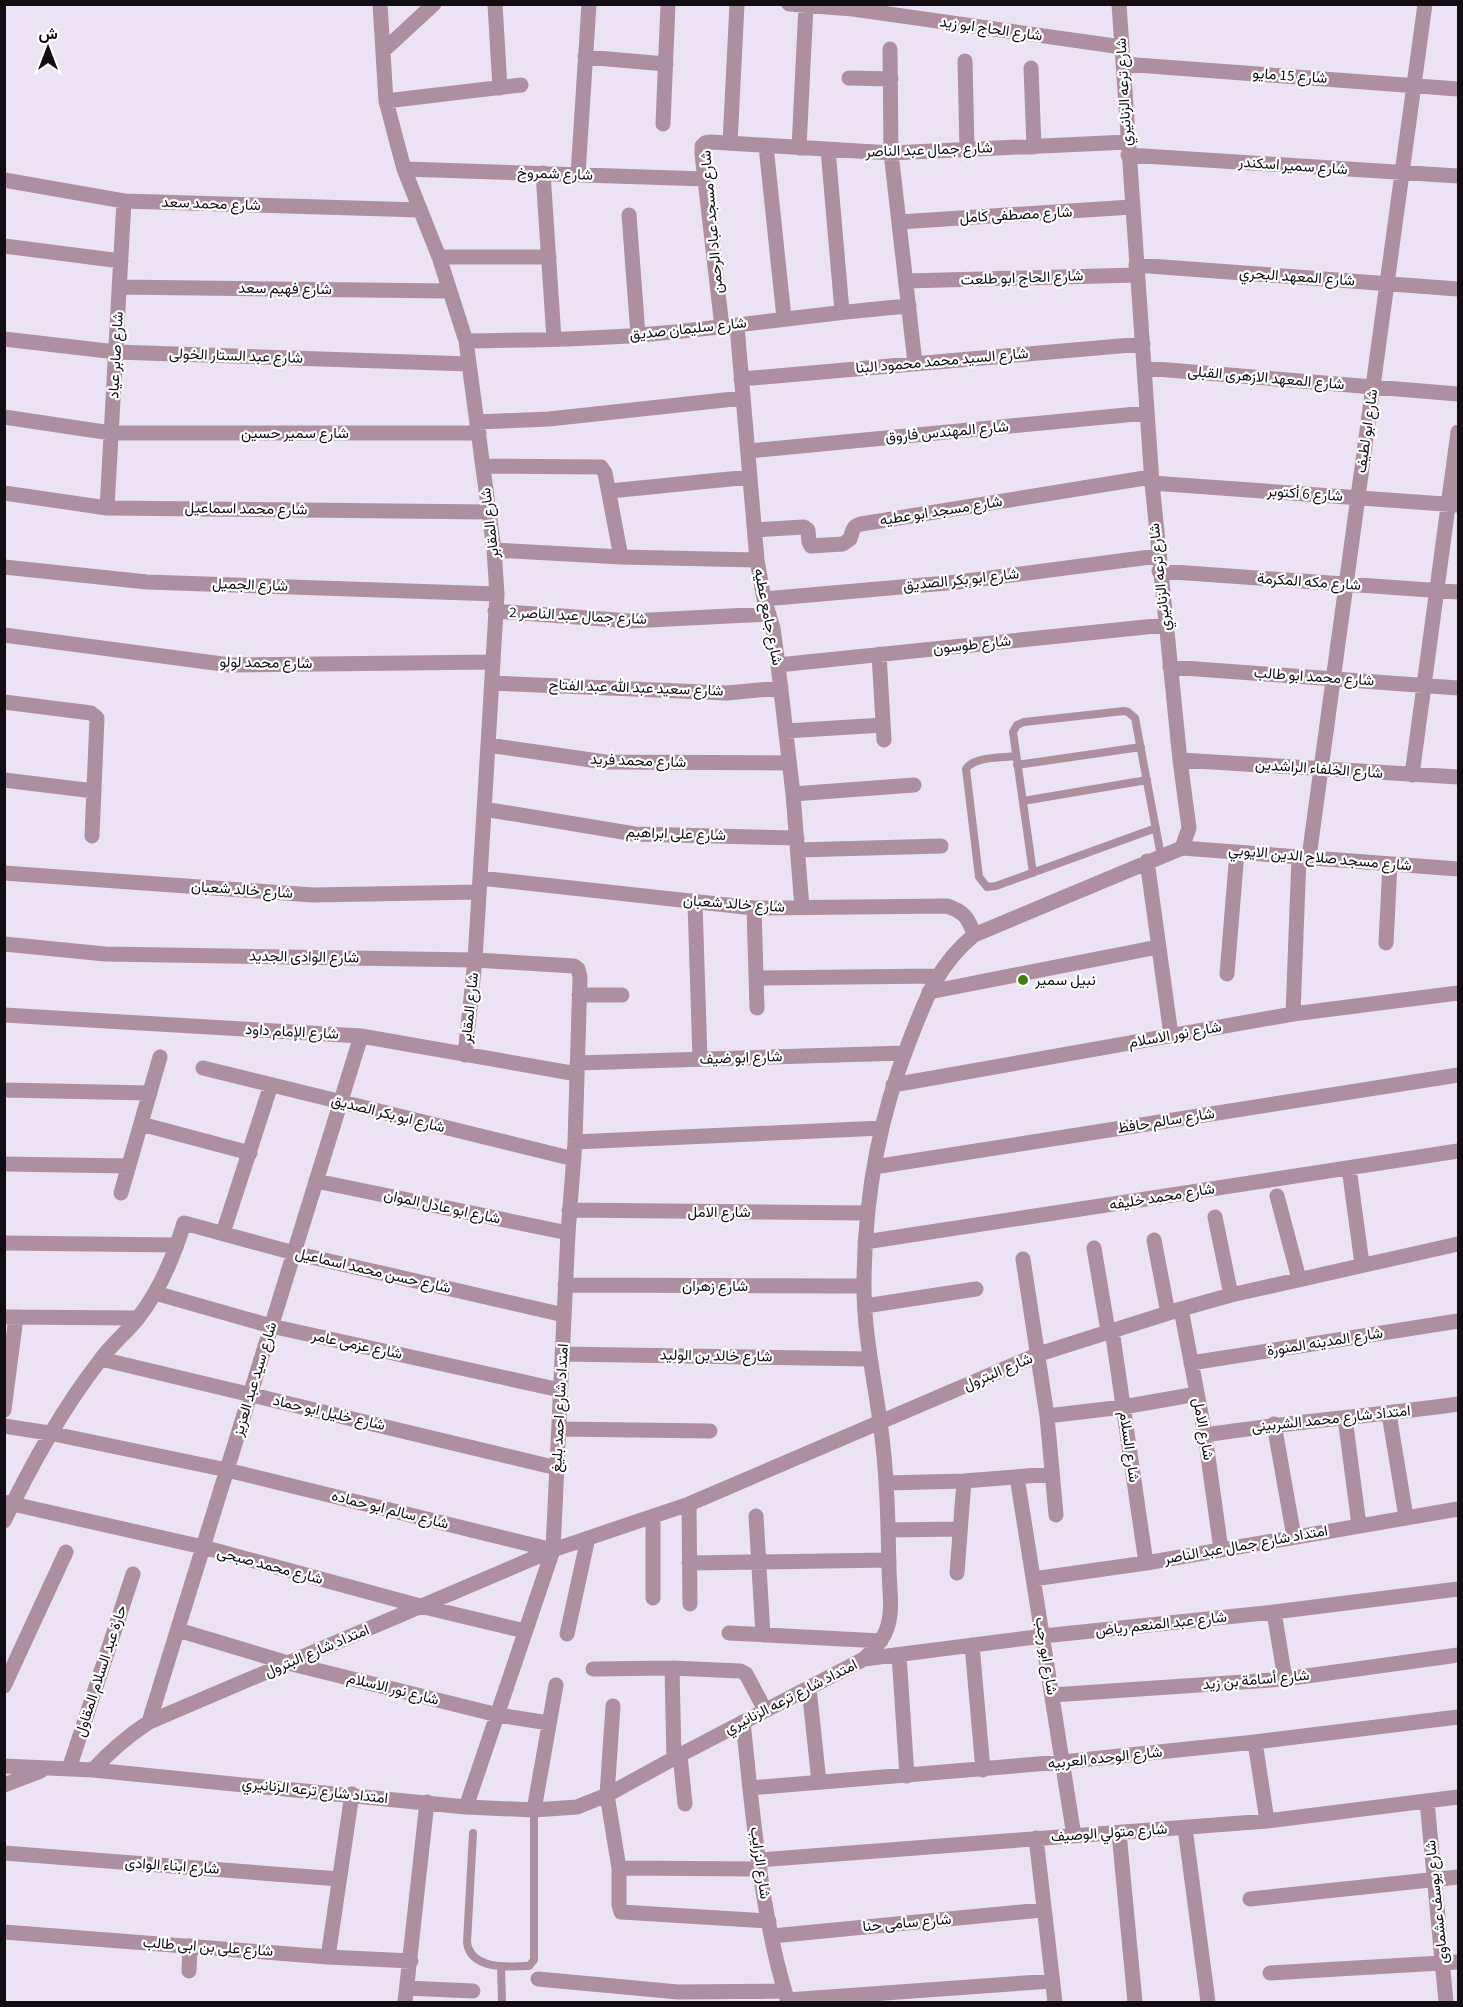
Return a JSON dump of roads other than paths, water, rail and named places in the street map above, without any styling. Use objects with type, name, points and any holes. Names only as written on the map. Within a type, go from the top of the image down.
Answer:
[{"type":"street","name":"شارع المقابر","points":[[380,4],[386,101],[404,169],[439,257],[466,341],[494,550],[496,594],[492,682],[475,960],[465,1055]]},
{"type":"street","points":[[383,51],[434,4]]},
{"type":"street","points":[[495,4],[500,88]]},
{"type":"street","points":[[578,174],[589,4]]},
{"type":"street","points":[[663,124],[668,4]]},
{"type":"street","points":[[730,143],[737,4]]},
{"type":"street","name":"شارع الحاج ابو زيد","points":[[789,4],[853,7],[1122,47]]},
{"type":"street","name":"شارع ترعه الزنانيري","points":[[1119,4],[1151,480],[1180,760],[1190,828],[1182,848]]},
{"type":"street","name":"شارع ابو لطيف","points":[[1293,1014],[1304,857],[1321,769],[1425,4]]},
{"type":"street","points":[[799,148],[806,6]]},
{"type":"street","points":[[890,49],[891,153],[915,363]]},
{"type":"street","points":[[585,57],[666,64]]},
{"type":"street","points":[[965,61],[967,149]]},
{"type":"street","name":"شارع 15 مايو","points":[[1122,64],[1458,89]]},
{"type":"street","points":[[1031,68],[1034,147]]},
{"type":"street","points":[[849,78],[891,79]]},
{"type":"street","points":[[386,101],[522,85]]},
{"type":"street","name":"شارع مسجد عباد الرحمن","points":[[729,326],[705,179],[702,146],[711,141],[730,143]]},
{"type":"street","name":"شارع جمال عبد الناصر","points":[[730,143],[891,153],[1034,147],[1128,148]]},
{"type":"street","points":[[766,146],[784,318]]},
{"type":"street","name":"شارع سمير اسكندر","points":[[1128,148],[1401,173],[1458,176]]},
{"type":"street","points":[[828,150],[842,311]]},
{"type":"street","name":"شارع شمروخ","points":[[404,169],[705,179]]},
{"type":"street","points":[[543,173],[554,339]]},
{"type":"street","name":"شارع محمد سعد","points":[[4,180],[124,201],[420,210]]},
{"type":"street","name":"شارع صابر عياد","points":[[107,508],[124,201]]},
{"type":"street","name":"شارع مصطفى كامل","points":[[899,222],[1132,207]]},
{"type":"street","points":[[629,215],[638,335]]},
{"type":"street","points":[[4,246],[121,261]]},
{"type":"street","points":[[439,257],[549,257]]},
{"type":"street","name":"شارع المعهد البحري","points":[[1137,270],[1458,289]]},
{"type":"street","name":"شارع الحاج ابو طلعت","points":[[906,281],[1137,270]]},
{"type":"street","name":"شارع فهيم سعد","points":[[119,287],[450,291]]},
{"type":"street","name":"شارع سليمان صديق","points":[[466,341],[638,335],[842,311],[909,306]]},
{"type":"street","name":"شارع جامع عطيه","points":[[729,326],[741,379],[757,560],[764,599],[773,628],[778,664],[793,794],[802,908]]},
{"type":"street","name":"شارع عبد الستار الخولى","points":[[4,339],[116,352],[469,364]]},
{"type":"street","name":"شارع السيد محمد محمود البنا","points":[[741,379],[1143,344]]},
{"type":"street","name":"شارع المعهد الازهرى القبلى","points":[[1144,368],[1458,394]]},
{"type":"street","points":[[478,428],[743,398]]},
{"type":"street","name":"شارع المهندس فاروق","points":[[748,451],[1147,413]]},
{"type":"street","name":"شارع سمير حسين","points":[[4,417],[111,433],[478,428]]},
{"type":"street","points":[[1412,775],[1437,591],[1454,505],[1458,432]]},
{"type":"street","points":[[483,466],[598,466],[605,473],[610,491],[621,557]]},
{"type":"street","points":[[610,491],[750,477]]},
{"type":"street","name":"شارع 6 أكتوبر","points":[[1151,480],[1454,505]]},
{"type":"street","name":"شارع مسجد ابو عطيه","points":[[755,530],[804,527],[808,530],[811,546],[843,544],[850,539],[856,525],[1151,480]]},
{"type":"street","name":"شارع محمد اسماعيل","points":[[4,493],[107,508],[489,512]]},
{"type":"street","points":[[494,550],[621,557],[757,560]]},
{"type":"street","name":"شارع مكه المكرمة","points":[[1159,564],[1346,584],[1458,592]]},
{"type":"street","name":"شارع ابو بكر الصديق","points":[[764,599],[1159,564]]},
{"type":"street","name":"شارع الجميل","points":[[4,567],[147,582],[496,594]]},
{"type":"street","name":"شارع جمال عبد الناصر 2","points":[[495,610],[630,621],[769,614]]},
{"type":"street","name":"شارع طوسون","points":[[778,664],[1165,625]]},
{"type":"street","name":"شارع محمد لولو","points":[[4,635],[230,664],[493,662]]},
{"type":"street","points":[[786,731],[884,732],[879,654]]},
{"type":"street","name":"شارع محمد ابو طالب","points":[[1170,667],[1458,688]]},
{"type":"street","name":"شارع سعيد عبد الله عبد الفتاح","points":[[492,682],[728,693],[781,688]]},
{"type":"street","points":[[4,702],[91,712],[97,718],[92,836]]},
{"type":"street","name":"شارع محمد فريد","points":[[488,745],[605,762],[789,763]]},
{"type":"street","name":"شارع الخلفاء الراشدين","points":[[1180,760],[1458,777]]},
{"type":"street","points":[[4,780],[94,791]]},
{"type":"street","points":[[793,794],[914,785]]},
{"type":"street","name":"شارع على ابراهيم","points":[[484,809],[634,834],[797,844],[941,846]]},
{"type":"street","points":[[929,992],[937,976],[956,950],[974,935],[1182,848]]},
{"type":"street","name":"شارع مسجد صلاح الدين الايوبي","points":[[1182,848],[1458,869]]},
{"type":"street","points":[[1227,974],[1237,852]]},
{"type":"street","points":[[1154,858],[1158,947],[1170,1035]]},
{"type":"street","points":[[1386,943],[1390,864]]},
{"type":"street","name":"شارع خالد شعبان","points":[[4,873],[313,895],[480,885],[754,908],[947,906],[961,910],[970,921],[974,935]]},
{"type":"street","points":[[695,903],[700,1059]]},
{"type":"street","points":[[754,908],[757,1008]]},
{"type":"street","name":"شارع الوادى الجديد","points":[[4,944],[105,954],[475,960],[574,966],[580,973],[579,995]]},
{"type":"street","points":[[929,992],[1158,947]]},
{"type":"street","points":[[757,978],[937,976]]},
{"type":"street","name":"امتداد شارع ترعه الزنانيري","points":[[4,1766],[93,1770],[466,1807],[534,1810],[577,1808],[607,1796],[677,1756],[864,1659],[881,1641],[890,1619],[887,1483],[880,1422],[869,1359],[864,1286],[865,1242],[874,1167],[893,1085],[929,992]]},
{"type":"street","name":"شارع نور الاسلام","points":[[893,1085],[1293,1014],[1458,993]]},
{"type":"street","points":[[579,995],[622,995]]},
{"type":"street","name":"امتداد شارع احمد بليغ","points":[[466,1807],[553,1550],[565,1285],[575,1142],[579,995]]},
{"type":"street","name":"شارع الإمام داود","points":[[4,1015],[361,1036],[465,1055],[577,1069]]},
{"type":"street","name":"شارع سيد عبد العزيز","points":[[149,1722],[361,1036]]},
{"type":"street","name":"شارع ابو ضيف","points":[[577,1069],[700,1059],[905,1053]]},
{"type":"street","points":[[121,1193],[160,1057]]},
{"type":"street","name":"شارع ابو بكر الصديق","points":[[203,1068],[574,1159]]},
{"type":"street","name":"شارع سالم حافظ","points":[[874,1167],[1458,1075]]},
{"type":"street","points":[[223,1233],[271,1085]]},
{"type":"street","points":[[4,1090],[150,1094]]},
{"type":"street","points":[[141,1124],[250,1153]]},
{"type":"street","points":[[575,1142],[882,1128]]},
{"type":"street","name":"شارع محمد خليفه","points":[[865,1242],[1458,1152]]},
{"type":"street","points":[[4,1164],[129,1166]]},
{"type":"street","points":[[1348,1168],[1362,1264]]},
{"type":"street","name":"شارع ابو عادل الموان","points":[[316,1181],[568,1233]]},
{"type":"street","points":[[1278,1196],[1299,1279]]},
{"type":"street","name":"شارع الامل","points":[[570,1210],[868,1213]]},
{"type":"street","points":[[1215,1217],[1231,1295]]},
{"type":"street","name":"شارع حسن محمد اسماعيل","points":[[177,1245],[184,1223],[294,1253],[564,1315]]},
{"type":"street","name":"شارع الامل","points":[[1154,1240],[1191,1363],[1221,1550]]},
{"type":"street","points":[[4,1242],[177,1245],[155,1293],[138,1318],[101,1359],[49,1433],[9,1502],[4,1521]]},
{"type":"street","name":"شارع البترول","points":[[553,1550],[689,1504],[1039,1354],[1231,1295],[1458,1244]]},
{"type":"street","name":"شارع السلام","points":[[1094,1248],[1123,1407],[1146,1563]]},
{"type":"street","points":[[1023,1259],[1047,1416],[1056,1515]]},
{"type":"street","name":"شارع زهران","points":[[565,1285],[864,1286]]},
{"type":"street","points":[[865,1306],[976,1288]]},
{"type":"street","name":"شارع عزمى عامر","points":[[155,1293],[271,1326],[560,1390]]},
{"type":"street","points":[[4,1410],[10,1317],[138,1318]]},
{"type":"street","name":"شارع المدينه المنورة","points":[[1191,1363],[1458,1321]]},
{"type":"street","name":"شارع خالد بن الوليد","points":[[562,1354],[869,1359]]},
{"type":"street","name":"شارع خليل ابو حماد","points":[[101,1359],[557,1468]]},
{"type":"street","points":[[1047,1416],[1123,1407],[1197,1394]]},
{"type":"street","name":"امتداد شارع محمد الشربينى","points":[[1204,1435],[1274,1424],[1389,1414],[1458,1404]]},
{"type":"street","points":[[1389,1414],[1406,1517]]},
{"type":"street","points":[[1345,1418],[1359,1525]]},
{"type":"street","points":[[1274,1424],[1294,1537]]},
{"type":"street","points":[[4,1426],[49,1433]]},
{"type":"street","points":[[558,1429],[710,1431]]},
{"type":"street","name":"شارع سالم ابو حماده","points":[[49,1433],[227,1470],[553,1550]]},
{"type":"street","points":[[887,1483],[964,1481],[1052,1474]]},
{"type":"street","name":"شارع ابو رجب","points":[[1017,1477],[1074,1836]]},
{"type":"street","points":[[957,1573],[964,1481]]},
{"type":"street","name":"شارع محمد صبحى","points":[[9,1502],[203,1547],[420,1606],[525,1631]]},
{"type":"street","points":[[689,1504],[690,1604]]},
{"type":"street","name":"امتداد شارع جمال عبد الناصر","points":[[1033,1579],[1146,1563],[1458,1509]]},
{"type":"street","points":[[653,1516],[653,1598]]},
{"type":"street","points":[[756,1516],[763,1635]]},
{"type":"street","points":[[888,1530],[960,1529]]},
{"type":"street","points":[[567,1634],[588,1538]]},
{"type":"street","name":"امتداد شارع البترول","points":[[93,1770],[128,1735],[149,1722],[553,1550]]},
{"type":"street","points":[[4,1686],[66,1552]]},
{"type":"street","points":[[689,1563],[889,1560]]},
{"type":"street","name":"حارة عبد السلام المقاول","points":[[69,1769],[132,1574]]},
{"type":"street","name":"شارع عبد المنعم رياض","points":[[864,1659],[1043,1636],[1274,1612],[1458,1589]]},
{"type":"street","points":[[1274,1612],[1285,1679]]},
{"type":"street","name":"شارع نور الاسلام","points":[[178,1630],[288,1663],[498,1715],[549,1723]]},
{"type":"street","points":[[729,1633],[881,1641]]},
{"type":"street","points":[[972,1645],[983,1770]]},
{"type":"street","points":[[900,1655],[907,1776]]},
{"type":"street","name":"شارع أسامة بن زيد","points":[[1052,1695],[1285,1679],[1458,1655]]},
{"type":"street","points":[[593,1669],[672,1668],[740,1671],[746,1674],[765,1710]]},
{"type":"street","points":[[672,1668],[677,1756],[685,1804]]},
{"type":"street","points":[[534,1810],[555,1685]]},
{"type":"street","points":[[809,1688],[819,1782]]},
{"type":"street","points":[[613,1706],[607,1796],[619,1868]]},
{"type":"street","name":"شارع الوحده العربيه","points":[[750,1788],[983,1770],[1458,1718]]},
{"type":"street","name":"شارع الزرايب","points":[[743,1722],[760,1864],[770,1928],[786,1998]]},
{"type":"street","points":[[1255,1742],[1266,1821]]},
{"type":"street","name":"امتداد شارع ترعه الزنانيري","points":[[4,1785],[51,1768]]},
{"type":"street","points":[[328,1957],[352,1794]]},
{"type":"street","name":"شارع متولي الوصيف","points":[[619,1868],[760,1864],[1036,1838],[1266,1821],[1458,1797]]},
{"type":"street","points":[[427,1802],[406,1995],[473,1992]]},
{"type":"street","name":"شارع يوسف عشماوى","points":[[1427,1802],[1446,2002]]},
{"type":"street","points":[[1185,1828],[1208,2002]]},
{"type":"street","points":[[1119,1833],[1135,2002]]},
{"type":"street","points":[[1036,1838],[1042,1910],[1054,2002]]},
{"type":"street","name":"شارع ابناء الوادى","points":[[4,1853],[339,1879]]},
{"type":"street","name":"شارع سامى حنا","points":[[619,1868],[619,1908],[625,1914],[770,1928],[1042,1910]]},
{"type":"street","points":[[1250,1899],[1458,1877]]},
{"type":"street","name":"شارع على بن ابى طالب","points":[[4,1932],[328,1957],[411,1961]]},
{"type":"street","points":[[189,1971],[190,1946]]},
{"type":"street","points":[[1270,1973],[1458,1962]]},
{"type":"street","points":[[538,1978],[678,1992],[786,1998],[1052,1981]]},
{"type":"lane","points":[[1033,873],[1013,732],[1020,723],[1124,711],[1135,718],[1156,828],[1154,858]]},
{"type":"lane","points":[[1141,747],[1017,760],[974,762],[966,769],[979,877],[983,885],[992,887],[1156,828]]},
{"type":"lane","points":[[1023,801],[1147,780]]},
{"type":"lane","points":[[473,1833],[467,1946],[472,1954],[483,1962],[501,1966],[529,1966],[534,1960],[534,1810]]},
{"type":"lane","points":[[501,1966],[502,2002]]},
{"type":"place","name":"نبيل سمير","points":[[1023,980]]}]
